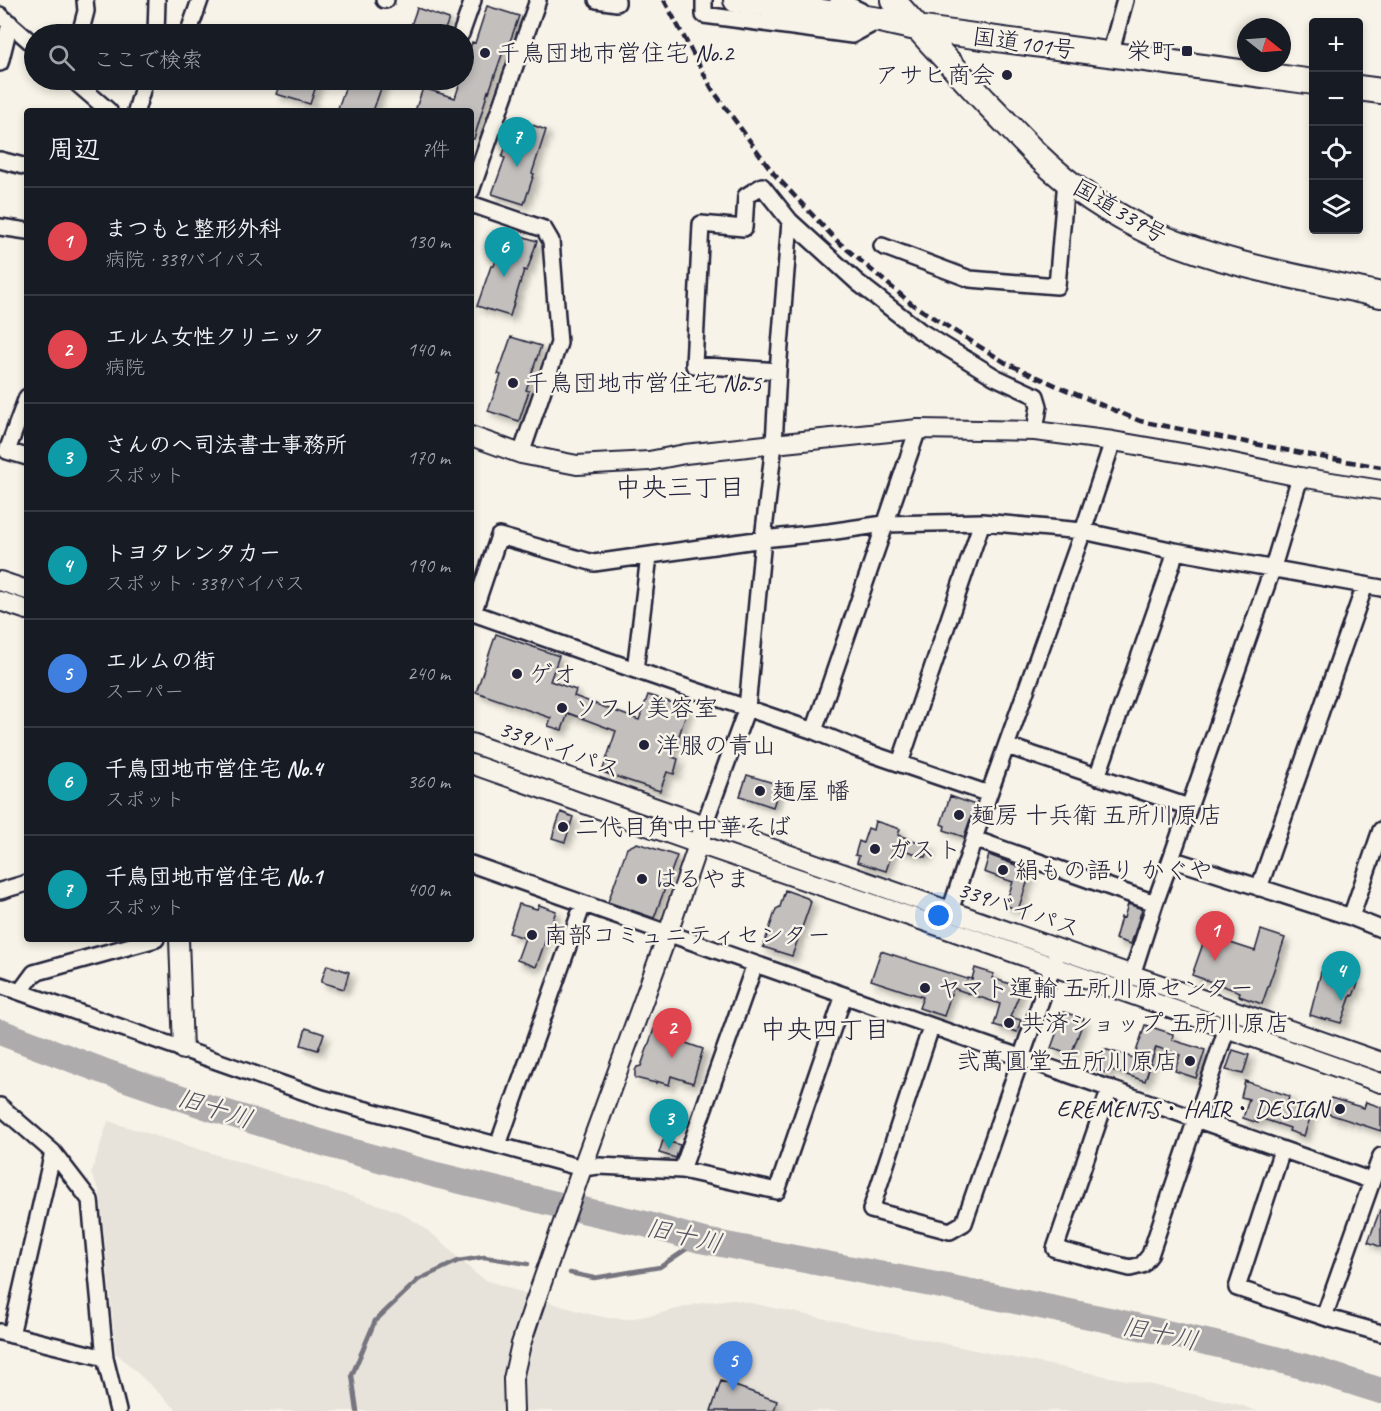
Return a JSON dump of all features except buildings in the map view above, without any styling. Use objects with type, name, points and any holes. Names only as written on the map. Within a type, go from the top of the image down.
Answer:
[{"type":"highway","name":"国道101号","points":[[735,0],[810,9],[887,10],[916,28],[1309,81]]},
{"type":"highway","name":"国道339号","points":[[916,28],[1037,154],[1090,199],[1157,235],[1216,257],[1381,295]]},
{"type":"highway","points":[[1363,89],[1381,91]]},
{"type":"street","points":[[83,24],[86,11],[85,0]]},
{"type":"street","points":[[156,24],[157,0]]},
{"type":"street","points":[[192,24],[200,0]]},
{"type":"street","points":[[465,24],[473,0]]},
{"type":"street","points":[[474,182],[538,0]]},
{"type":"street","points":[[597,0],[617,3],[618,0]]},
{"type":"street","points":[[704,0],[704,15],[852,35],[887,10]]},
{"type":"street","points":[[838,0],[887,10]]},
{"type":"street","points":[[1110,55],[1125,0]]},
{"type":"street","points":[[5,19],[24,36]]},
{"type":"street","points":[[0,63],[5,19]]},
{"type":"street","points":[[85,90],[106,108]]},
{"type":"street","points":[[137,108],[142,90]]},
{"type":"street","points":[[0,160],[24,166]]},
{"type":"street","points":[[882,246],[970,279],[1057,286],[1066,180]]},
{"type":"street","points":[[778,371],[694,365],[701,224],[744,228],[746,196],[762,186],[790,220],[857,282],[920,330],[995,376],[1036,396],[1039,406],[1035,431]]},
{"type":"street","points":[[474,205],[544,229],[551,241],[559,343],[521,454]]},
{"type":"street","points":[[514,1411],[513,1379],[521,1344],[747,708],[774,444],[790,220]]},
{"type":"street","points":[[0,227],[24,231]]},
{"type":"street","points":[[24,406],[8,451],[24,456]]},
{"type":"street","points":[[474,437],[521,454],[577,465],[649,461],[685,454],[918,429],[1035,431],[1113,441],[1381,490]]},
{"type":"street","points":[[814,731],[918,429]]},
{"type":"street","points":[[944,928],[1113,441]]},
{"type":"street","points":[[1132,975],[1273,567],[1300,477]]},
{"type":"street","points":[[900,763],[982,522]]},
{"type":"street","points":[[474,610],[499,536],[594,563],[884,524],[982,522],[1083,531],[1175,551],[1381,588]]},
{"type":"street","points":[[1097,777],[1175,551]]},
{"type":"street","points":[[635,670],[649,556]]},
{"type":"street","points":[[0,581],[24,589]]},
{"type":"street","points":[[1259,888],[1365,585]]},
{"type":"street","points":[[0,601],[24,609]]},
{"type":"street","points":[[474,613],[989,794]]},
{"type":"street","name":"339バイパス","points":[[474,744],[1381,1062]]},
{"type":"street","points":[[1007,746],[1189,807]]},
{"type":"street","points":[[474,765],[1381,1083]]},
{"type":"street","points":[[1351,917],[1381,830]]},
{"type":"street","points":[[974,839],[1155,903]]},
{"type":"street","points":[[1171,859],[1381,928]]},
{"type":"street","points":[[474,865],[1372,1182]]},
{"type":"street","points":[[0,891],[24,884]]},
{"type":"street","points":[[498,1145],[583,904]]},
{"type":"street","points":[[20,992],[34,973],[145,942]]},
{"type":"street","points":[[179,942],[183,1050]]},
{"type":"street","points":[[931,1027],[871,1210],[950,1231],[964,1223],[1058,949]]},
{"type":"street","points":[[682,1170],[755,964]]},
{"type":"street","points":[[0,985],[322,1098],[498,1145],[580,1173],[599,1166],[682,1170],[777,1191],[844,995]]},
{"type":"street","points":[[1110,1088],[1056,1249],[1130,1268],[1142,1265],[1150,1255],[1227,1028]]},
{"type":"street","points":[[0,1106],[53,1152],[90,1200],[105,1358],[118,1411]]},
{"type":"street","points":[[1282,1150],[1237,1288],[1381,1333]]},
{"type":"street","points":[[53,1152],[5,1334],[105,1358]]},
{"type":"street","points":[[1324,1317],[1381,1156]]},
{"type":"shaded area","points":[[108,1121],[401,1213],[422,1226],[476,1274],[486,1280],[589,1314],[628,1319],[731,1299],[1167,1388],[1257,1411],[178,1411],[116,1353],[101,1201],[99,1190],[91,1174]]},
{"type":"waterway","name":"旧十川","points":[[0,1032],[211,1108],[436,1175],[645,1224],[700,1240],[947,1287],[1241,1350],[1381,1391]]},
{"type":"waterway","points":[[570,1273],[594,1278],[660,1267],[700,1240]]},
{"type":"waterway","points":[[357,1411],[352,1375],[375,1321],[418,1280],[458,1261],[484,1257],[528,1264]]},
{"type":"railway","points":[[664,0],[712,89],[774,174],[836,240],[913,305],[1006,363],[1140,421],[1381,467]]},
{"type":"place","name":"栄町","points":[[1187,51]]},
{"type":"place","name":"千鳥団地市営住宅 No.2","points":[[485,53]]},
{"type":"place","name":"アサヒ商会","points":[[1007,75]]},
{"type":"place","name":"千鳥団地市営住宅 No.1","points":[[517,167]]},
{"type":"place","name":"千鳥団地市営住宅 No.4","points":[[504,277]]},
{"type":"place","name":"千鳥団地市営住宅 No.5","points":[[513,383]]},
{"type":"place","name":"ゲオ","points":[[517,674]]},
{"type":"place","name":"ソフレ美容室","points":[[562,708]]},
{"type":"place","name":"洋服の青山","points":[[644,745]]},
{"type":"place","name":"麺屋 幡","points":[[760,791]]},
{"type":"place","name":"麺房 十兵衛 五所川原店","points":[[959,815]]},
{"type":"place","name":"二代目角中中華そば","points":[[563,827]]},
{"type":"place","name":"ガスト","points":[[875,849]]},
{"type":"place","name":"絹もの語り かぐや","points":[[1003,870]]},
{"type":"place","name":"はるやま","points":[[642,879]]},
{"type":"place","name":"南部コミュニティセンター","points":[[532,935]]},
{"type":"place","name":"まつもと整形外科","points":[[1215,961]]},
{"type":"place","name":"ヤマト運輸 五所川原センター","points":[[925,988]]},
{"type":"place","name":"トヨタレンタカー","points":[[1341,1001]]},
{"type":"place","name":"共済ショップ 五所川原店","points":[[1009,1023]]},
{"type":"place","name":"エルム女性クリニック","points":[[672,1058]]},
{"type":"place","name":"弐萬圓堂 五所川原店","points":[[1190,1061]]},
{"type":"place","name":"EREMENTS・HAIR・DESIGN","points":[[1340,1109]]},
{"type":"place","name":"さんのへ司法書士事務所","points":[[669,1149]]},
{"type":"place","name":"エルムの街","points":[[733,1391]]},
{"type":"district","name":"中央三丁目","points":[[680,487]]},
{"type":"district","name":"中央四丁目","points":[[825,1029]]}]
